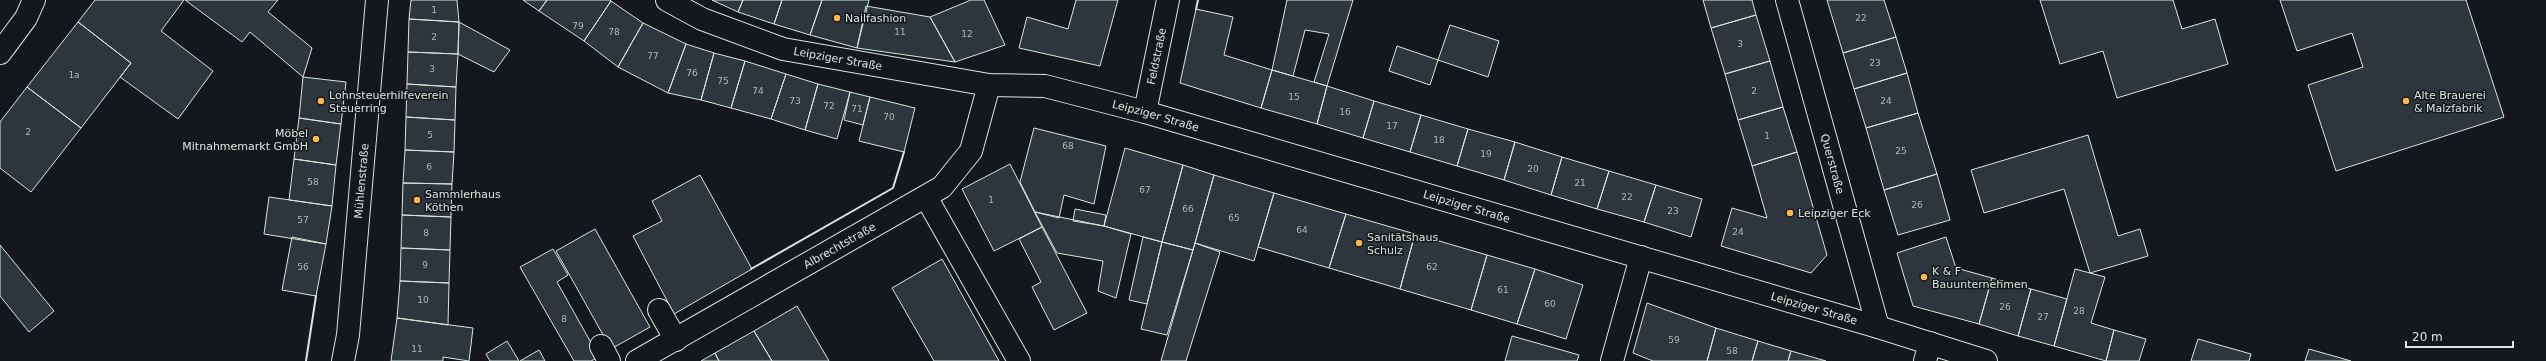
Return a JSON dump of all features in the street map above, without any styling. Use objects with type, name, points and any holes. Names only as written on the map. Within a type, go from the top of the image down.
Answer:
[{"type":"street","points":[[0,53],[26,18],[34,0]]},
{"type":"street","name":"Mühlenstraße","points":[[343,361],[348,335],[377,0]]},
{"type":"street","name":"Leipziger Straße","points":[[668,0],[702,19],[782,48],[989,85],[1045,86],[1145,112],[1878,327],[1927,352],[1986,361]]},
{"type":"street","name":"Feldstraße","points":[[1145,112],[1168,0]]},
{"type":"street","name":"Querstraße","points":[[1787,0],[1878,327]]},
{"type":"street","name":"Albrechtstraße","points":[[638,361],[942,187],[971,151],[989,85]]},
{"type":"street","points":[[926,197],[1019,361]]},
{"type":"street","points":[[1612,361],[1641,257]]},
{"type":"street","points":[[659,310],[676,340]]},
{"type":"building","points":[[95,0],[184,0],[161,31],[213,71],[178,119],[120,77],[131,63],[78,22]]},
{"type":"building","points":[[185,0],[278,0],[268,12],[312,48],[303,77],[250,32],[242,42]]},
{"type":"building","points":[[411,0],[457,0],[459,22],[409,19]]},
{"type":"building","points":[[523,0],[547,0],[539,11]]},
{"type":"building","points":[[547,0],[611,1],[584,41],[539,11]]},
{"type":"building","points":[[712,0],[743,0],[738,12]]},
{"type":"building","points":[[743,0],[782,0],[774,24],[738,12]]},
{"type":"building","points":[[782,0],[822,0],[810,35],[774,24]]},
{"type":"building","points":[[822,0],[869,0],[857,48],[810,35]]},
{"type":"building","points":[[971,0],[984,0],[1005,45],[955,62],[930,17]]},
{"type":"building","points":[[1076,0],[1118,0],[1100,66],[1019,48],[1027,17],[1068,29]]},
{"type":"building","points":[[1287,0],[1353,0],[1327,86],[1314,82],[1329,34],[1305,30],[1293,76],[1272,70]]},
{"type":"building","points":[[1703,0],[1752,0],[1756,15],[1711,28]]},
{"type":"building","points":[[1827,0],[1884,0],[1896,37],[1843,53]]},
{"type":"building","points":[[2040,0],[2173,0],[2182,29],[2215,19],[2228,64],[2117,98],[2103,51],[2060,64]]},
{"type":"building","name":"Alte Brauerei & Malzfabrik","points":[[2280,0],[2466,0],[2504,117],[2336,171],[2308,85],[2363,67],[2352,33],[2297,51]]},
{"type":"building","points":[[611,1],[643,23],[618,67],[584,41]]},
{"type":"building","points":[[866,6],[930,17],[955,62],[857,48]]},
{"type":"building","points":[[1196,9],[1233,17],[1224,55],[1272,70],[1261,108],[1180,83]]},
{"type":"building","points":[[1756,15],[1770,61],[1725,74],[1711,28]]},
{"type":"building","points":[[409,19],[459,22],[458,54],[408,52]]},
{"type":"building","points":[[78,22],[131,63],[81,128],[27,87]]},
{"type":"building","points":[[459,22],[510,50],[494,72],[458,54]]},
{"type":"building","points":[[643,23],[686,44],[668,93],[618,67]]},
{"type":"building","points":[[1450,25],[1499,41],[1488,77],[1438,60]]},
{"type":"building","points":[[1896,37],[1907,73],[1854,89],[1843,53]]},
{"type":"building","points":[[686,44],[714,53],[701,100],[668,93]]},
{"type":"building","points":[[1397,46],[1438,60],[1430,85],[1389,71]]},
{"type":"building","points":[[408,52],[458,54],[456,87],[407,84]]},
{"type":"building","points":[[714,53],[745,61],[731,108],[701,100]]},
{"type":"building","points":[[745,61],[786,74],[771,119],[731,108]]},
{"type":"building","points":[[1770,61],[1783,107],[1738,120],[1725,74]]},
{"type":"building","points":[[1272,70],[1327,86],[1317,124],[1261,108]]},
{"type":"building","points":[[1907,73],[1918,113],[1866,128],[1854,89]]},
{"type":"building","points":[[786,74],[818,84],[805,130],[771,119]]},
{"type":"building","points":[[303,77],[346,82],[341,124],[299,118]]},
{"type":"building","points":[[407,84],[456,87],[455,120],[406,117]]},
{"type":"building","points":[[818,84],[850,92],[837,139],[805,130]]},
{"type":"building","points":[[1327,86],[1374,101],[1363,138],[1317,124]]},
{"type":"building","points":[[27,87],[81,128],[31,192],[0,168],[0,122]]},
{"type":"building","points":[[850,92],[870,97],[863,125],[844,120]]},
{"type":"building","points":[[870,97],[915,108],[904,152],[859,141]]},
{"type":"building","points":[[1374,101],[1421,115],[1410,152],[1363,138]]},
{"type":"building","points":[[1783,107],[1797,152],[1752,166],[1738,120]]},
{"type":"building","points":[[1918,113],[1937,174],[1884,190],[1866,128]]},
{"type":"building","points":[[1421,115],[1468,129],[1457,166],[1410,152]]},
{"type":"building","points":[[406,117],[455,120],[454,152],[405,150]]},
{"type":"building","points":[[299,118],[341,124],[336,165],[294,159]]},
{"type":"building","points":[[1034,128],[1106,146],[1094,204],[1064,195],[1059,218],[1035,212],[1020,182]]},
{"type":"building","points":[[1468,129],[1515,142],[1504,180],[1457,166]]},
{"type":"building","points":[[2088,135],[2118,236],[2140,229],[2148,256],[2090,273],[2064,189],[1984,213],[1971,170]]},
{"type":"building","points":[[1515,142],[1562,157],[1551,195],[1504,180]]},
{"type":"building","points":[[1125,148],[1183,165],[1162,242],[1104,226]]},
{"type":"building","points":[[405,150],[454,152],[452,184],[403,183]]},
{"type":"building","name":"Leipziger Eck","points":[[1797,152],[1827,255],[1811,273],[1721,246],[1732,208],[1767,218],[1752,166]]},
{"type":"building","points":[[1562,157],[1609,171],[1597,209],[1551,195]]},
{"type":"building","points":[[294,159],[336,165],[332,206],[289,200]]},
{"type":"building","points":[[1010,164],[1042,227],[994,251],[962,189]]},
{"type":"building","points":[[1183,165],[1214,175],[1193,250],[1162,242]]},
{"type":"building","points":[[1609,171],[1656,185],[1644,222],[1597,209]]},
{"type":"building","points":[[1937,174],[1950,220],[1898,235],[1884,190]]},
{"type":"building","points":[[700,175],[752,269],[674,314],[633,236],[662,221],[652,201]]},
{"type":"building","points":[[1214,175],[1274,193],[1254,261],[1195,243]]},
{"type":"building","points":[[403,183],[452,184],[451,217],[402,215]]},
{"type":"building","points":[[1656,185],[1702,199],[1691,237],[1644,222]]},
{"type":"building","points":[[1274,193],[1346,214],[1329,268],[1258,247]]},
{"type":"building","points":[[269,197],[332,206],[326,244],[264,234]]},
{"type":"building","points":[[1075,209],[1106,215],[1104,226],[1073,221]]},
{"type":"building","points":[[1035,212],[1104,226],[1131,234],[1116,298],[1098,291],[1103,261],[1057,253]]},
{"type":"building","points":[[1346,214],[1415,234],[1400,289],[1329,268]]},
{"type":"building","points":[[402,215],[451,217],[450,250],[401,248]]},
{"type":"building","points":[[1042,227],[1087,313],[1054,330],[1032,287],[1041,282],[1019,239]]},
{"type":"building","points":[[595,229],[650,327],[611,349],[556,251]]},
{"type":"building","points":[[1415,234],[1487,255],[1471,310],[1400,289]]},
{"type":"building","points":[[292,237],[326,244],[316,296],[282,290]]},
{"type":"building","points":[[1143,237],[1162,242],[1147,304],[1129,300]]},
{"type":"building","points":[[1946,237],[1956,268],[1992,278],[1979,324],[1913,306],[1897,253]]},
{"type":"building","points":[[1162,242],[1193,250],[1167,335],[1141,329]]},
{"type":"building","points":[[1195,243],[1220,252],[1186,361],[1161,361]]},
{"type":"building","points":[[0,245],[54,311],[29,332],[0,296]]},
{"type":"building","points":[[401,248],[450,250],[449,283],[400,281]]},
{"type":"building","points":[[553,249],[568,275],[557,282],[599,357],[591,361],[574,361],[520,267]]},
{"type":"building","points":[[1487,255],[1535,269],[1517,324],[1471,310]]},
{"type":"building","points":[[942,259],[999,361],[934,361],[892,288]]},
{"type":"building","points":[[1535,269],[1583,285],[1566,339],[1517,324]]},
{"type":"building","points":[[2075,269],[2105,277],[2091,323],[2114,330],[2106,361],[2054,346]]},
{"type":"building","points":[[1992,278],[2031,289],[2018,336],[1979,324]]},
{"type":"building","points":[[400,281],[449,283],[448,325],[397,318]]},
{"type":"building","points":[[2031,289],[2067,299],[2054,346],[2018,336]]},
{"type":"building","points":[[1647,303],[1716,328],[1707,361],[1653,361],[1633,353]]},
{"type":"building","points":[[797,306],[829,361],[772,361],[754,331]]},
{"type":"building","points":[[397,318],[473,328],[469,361],[443,357],[443,361],[391,361]]},
{"type":"building","points":[[1716,328],[1758,341],[1752,361],[1707,361]]},
{"type":"building","points":[[2114,330],[2146,339],[2139,361],[2106,361]]},
{"type":"building","points":[[754,331],[772,361],[719,361],[715,353]]},
{"type":"building","points":[[1512,336],[1579,355],[1577,361],[1505,361]]},
{"type":"building","points":[[2198,339],[2251,354],[2249,361],[2191,361]]},
{"type":"building","points":[[507,341],[519,361],[490,361],[486,354]]},
{"type":"building","points":[[1758,341],[1791,351],[1788,361],[1752,361]]},
{"type":"building","points":[[2309,349],[2351,361],[2305,361]]},
{"type":"building","points":[[539,350],[545,361],[520,361]]},
{"type":"building","points":[[1791,351],[1826,361],[1788,361]]},
{"type":"building","points":[[715,353],[719,361],[701,361]]},
{"type":"wall","points":[[1196,9],[1198,0]]},
{"type":"wall","points":[[751,269],[893,188],[904,152]]},
{"type":"wall","points":[[306,361],[316,296]]},
{"type":"place","name":"Nailfashion","points":[[837,18]]},
{"type":"place","name":"Lohnsteuerhilfeverein Steuerring","points":[[321,101]]},
{"type":"place","name":"Alte Brauerei & Malzfabrik","points":[[2406,101]]},
{"type":"place","name":"Möbel Mitnahmemarkt GmbH","points":[[316,139]]},
{"type":"place","name":"Sammlerhaus Köthen","points":[[417,200]]},
{"type":"place","name":"Leipziger Eck","points":[[1790,213]]},
{"type":"place","name":"Sanitätshaus Schulz","points":[[1359,243]]},
{"type":"place","name":"K & F Bauunternehmen","points":[[1924,277]]}]
